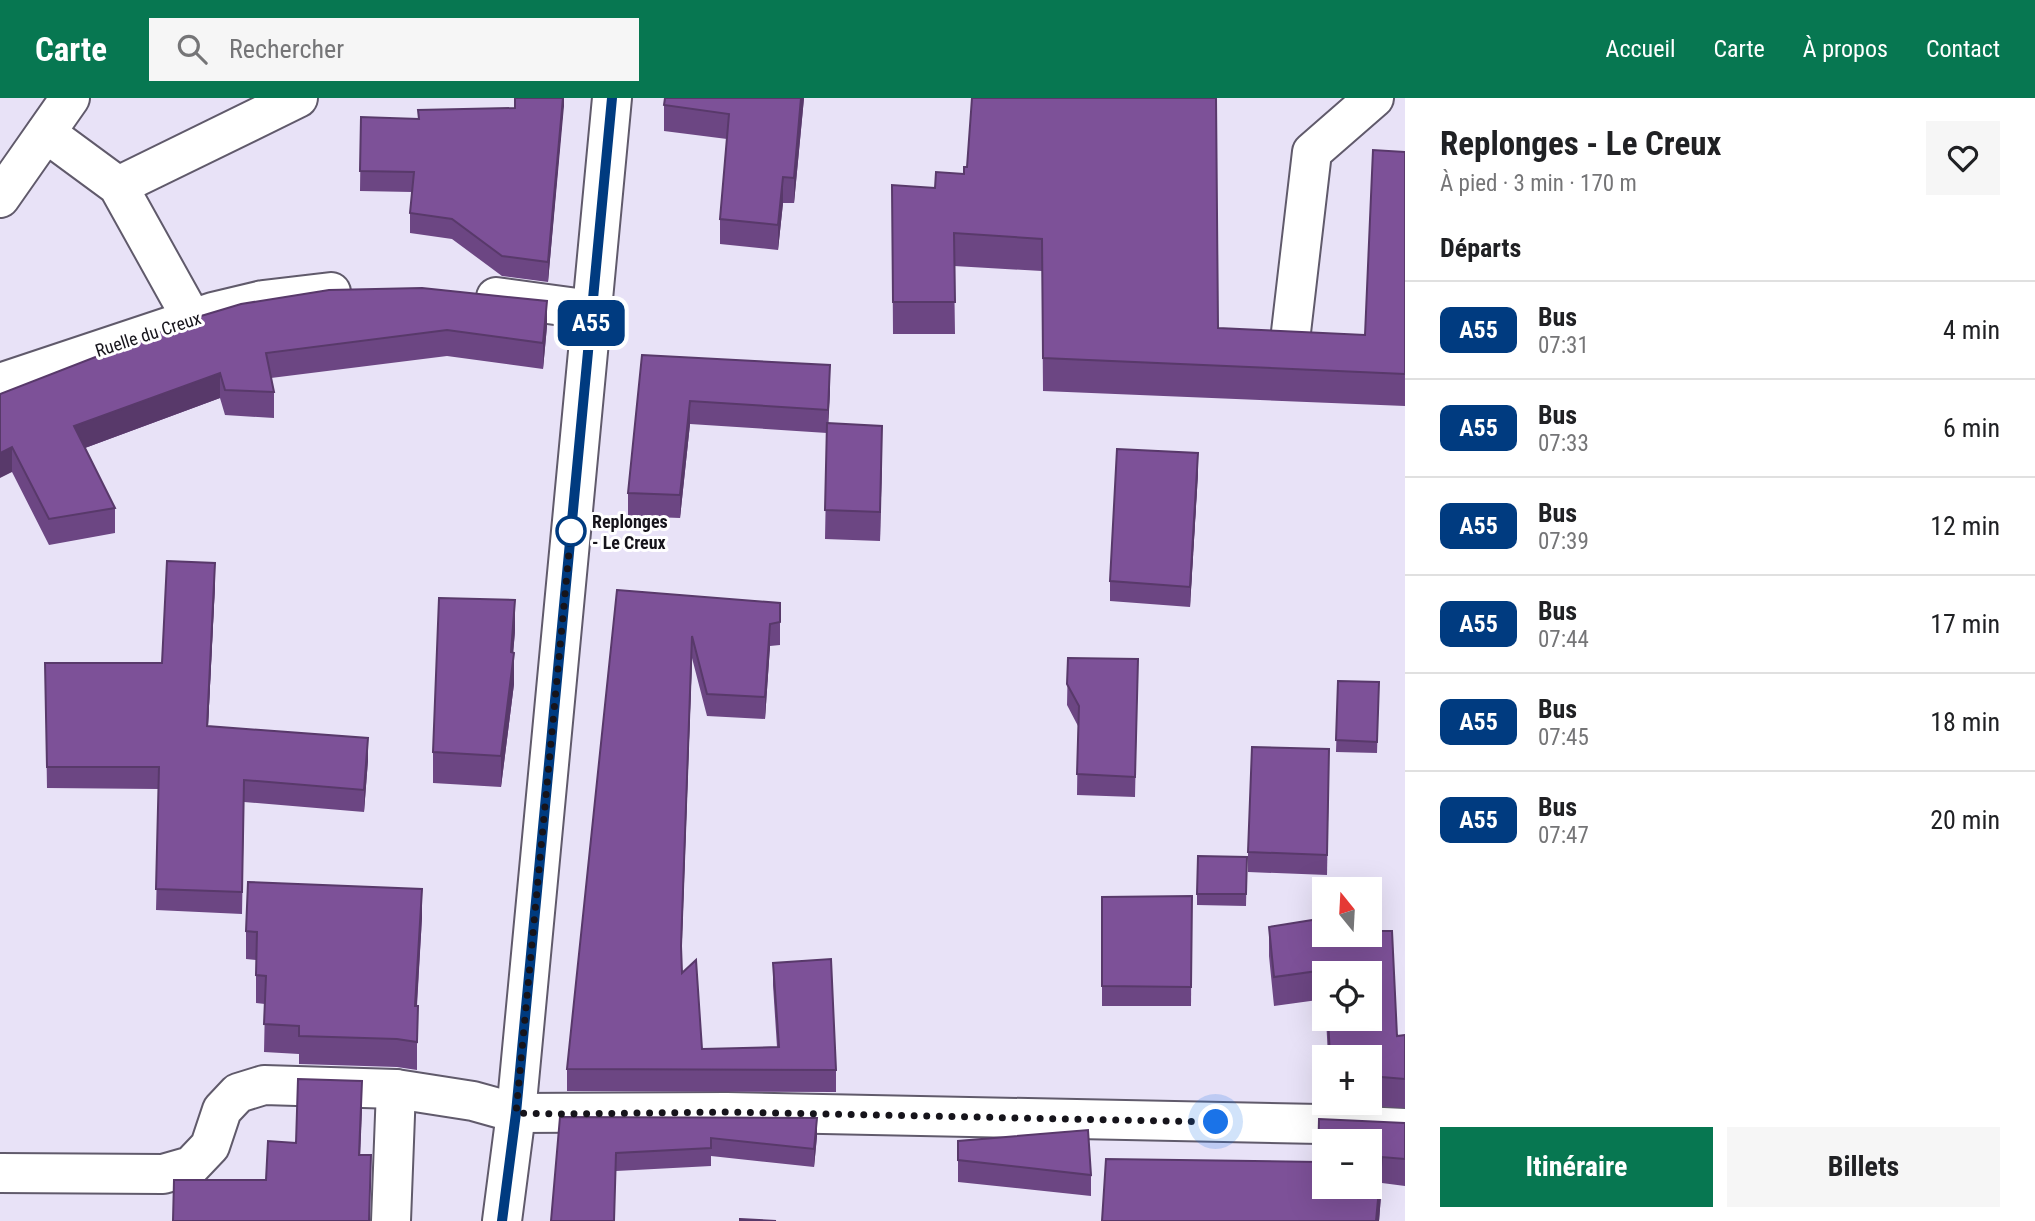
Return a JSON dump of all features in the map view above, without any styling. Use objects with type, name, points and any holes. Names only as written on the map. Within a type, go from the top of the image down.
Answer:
[{"type":"street","points":[[0,198],[70,98]]},
{"type":"street","points":[[118,186],[298,98]]},
{"type":"street","points":[[502,1221],[516,1113],[612,98]]},
{"type":"street","points":[[1291,332],[1312,152],[1374,98]]},
{"type":"street","points":[[46,133],[118,186],[191,319]]},
{"type":"street","name":"Ruelle du Creux","points":[[0,383],[191,319],[263,299],[367,290]]},
{"type":"street","points":[[463,293],[592,310]]},
{"type":"street","points":[[0,1174],[163,1174],[191,1166],[209,1146],[222,1110],[238,1093],[264,1085],[396,1089],[472,1101],[516,1113],[727,1112],[1405,1128]]},
{"type":"street","points":[[391,1221],[396,1089]]},
{"type":"building","points":[[515,98],[563,98],[548,262],[502,256],[452,219],[410,213],[414,172],[360,171],[361,117],[419,119],[418,110],[515,108]]},
{"type":"building","points":[[665,98],[801,98],[794,178],[783,177],[778,225],[720,219],[729,114],[664,105]]},
{"type":"building","points":[[972,98],[1216,98],[1218,328],[1365,335],[1373,150],[1405,152],[1405,374],[1043,358],[1042,239],[954,233],[955,302],[893,302],[892,185],[935,188],[936,172],[964,174],[964,167],[967,167]]},
{"type":"building","points":[[422,288],[547,301],[543,343],[447,330],[266,353],[274,392],[225,390],[220,373],[74,426],[115,508],[49,519],[12,447],[0,453],[0,394],[201,316],[241,304],[329,290]]},
{"type":"building","points":[[642,355],[830,365],[828,410],[690,401],[680,495],[628,493]]},
{"type":"building","points":[[827,423],[882,426],[880,512],[825,510]]},
{"type":"building","points":[[1117,449],[1198,453],[1190,587],[1110,581]]},
{"type":"building","points":[[167,561],[215,563],[207,726],[368,738],[364,790],[244,780],[242,892],[156,889],[159,767],[47,767],[45,663],[162,663]]},
{"type":"building","points":[[617,590],[780,603],[780,622],[770,624],[765,697],[707,694],[692,636],[682,973],[696,960],[702,1049],[779,1047],[773,963],[831,959],[836,1070],[567,1069]]},
{"type":"building","points":[[439,598],[515,600],[511,652],[514,653],[501,756],[433,752]]},
{"type":"building","points":[[1068,658],[1138,659],[1135,777],[1077,774],[1079,706],[1067,684]]},
{"type":"building","points":[[1338,681],[1379,682],[1377,742],[1336,740]]},
{"type":"building","points":[[1252,747],[1329,749],[1327,855],[1248,852]]},
{"type":"building","points":[[1198,856],[1247,857],[1246,894],[1197,894]]},
{"type":"building","points":[[248,882],[422,889],[415,1006],[418,1006],[417,1042],[299,1036],[299,1026],[264,1024],[266,976],[256,975],[257,932],[246,931]]},
{"type":"building","points":[[1192,896],[1191,987],[1102,986],[1102,897]]},
{"type":"building","points":[[1312,920],[1312,947],[1382,947],[1382,931],[1392,931],[1397,1036],[1405,1035],[1405,1079],[1382,1077],[1382,1045],[1329,1045],[1329,1031],[1382,1031],[1382,961],[1312,961],[1312,972],[1274,977],[1269,927]]},
{"type":"building","points":[[298,1079],[362,1081],[359,1155],[371,1155],[369,1221],[173,1221],[174,1180],[266,1180],[268,1141],[296,1143]]},
{"type":"building","points":[[560,1117],[817,1118],[814,1149],[711,1138],[711,1148],[616,1153],[614,1221],[551,1221]]},
{"type":"building","points":[[1319,1119],[1405,1123],[1405,1159],[1382,1157],[1382,1129],[1319,1129]]},
{"type":"building","points":[[1088,1130],[1091,1175],[958,1160],[958,1141]]},
{"type":"building","points":[[1106,1159],[1312,1162],[1312,1199],[1378,1199],[1376,1221],[1102,1221]]},
{"type":"building","points":[[740,1219],[776,1221],[740,1221]]},
{"type":"bus line","name":"A55","points":[[502,1221],[516,1113],[612,98]]},
{"type":"place","name":"Replonges - Le Creux","points":[[571,531]]},
{"type":"route","points":[[571,531],[516,1113],[727,1112],[1216,1122]]}]
